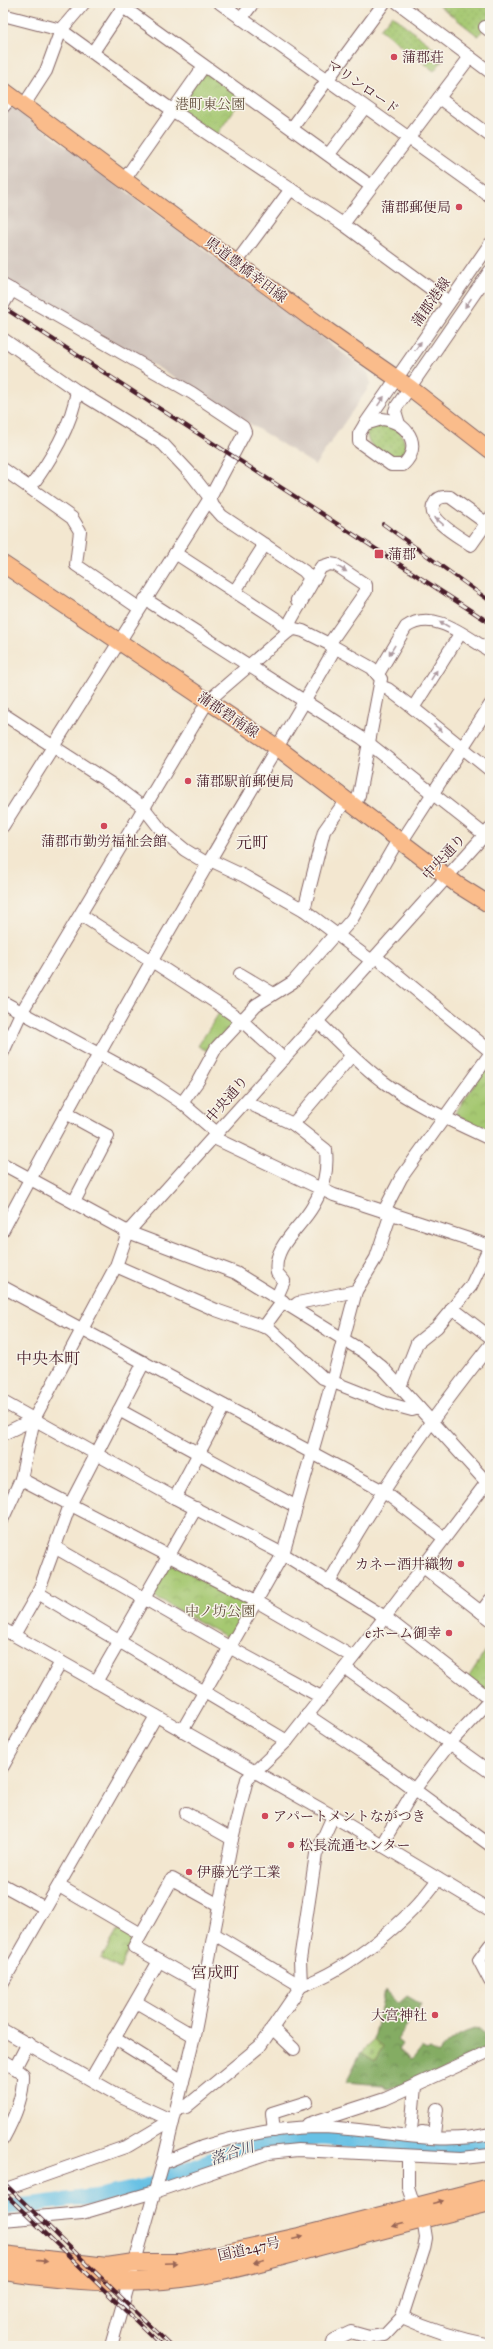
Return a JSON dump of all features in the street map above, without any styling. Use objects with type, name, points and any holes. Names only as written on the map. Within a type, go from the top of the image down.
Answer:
[{"type":"highway","name":"国道247号","points":[[3,2271],[28,2275],[129,2281],[177,2277],[240,2267],[419,2213],[490,2188]]},
{"type":"highway","name":"国道247号","points":[[3,2255],[106,2267],[134,2263],[182,2262],[419,2213],[490,2202]]},
{"type":"main road","name":"県道豊橋幸田線","points":[[11,100],[124,180],[328,331],[409,387],[490,450]]},
{"type":"main road","name":"蒲郡碧南線","points":[[3,564],[278,748],[400,839],[458,885],[490,904]]},
{"type":"main road","name":"蒲郡碧南線","points":[[447,875],[462,879],[490,895]]},
{"type":"street","points":[[11,100],[46,71],[62,30],[84,3]]},
{"type":"street","name":"マリンロード","points":[[220,3],[490,196]]},
{"type":"street","points":[[241,19],[253,3]]},
{"type":"street","points":[[292,128],[384,3]]},
{"type":"street","points":[[398,3],[490,72]]},
{"type":"street","points":[[93,52],[123,7],[329,154],[371,186]]},
{"type":"street","points":[[3,15],[62,30],[172,110],[343,224],[449,302]]},
{"type":"street","points":[[343,224],[470,57]]},
{"type":"street","points":[[124,180],[204,66]]},
{"type":"street","points":[[439,98],[490,136]]},
{"type":"street","points":[[329,154],[365,107]]},
{"type":"street","points":[[236,262],[291,189]]},
{"type":"street","name":"蒲郡港線","points":[[365,424],[490,244]]},
{"type":"street","points":[[400,424],[382,419],[365,424],[359,434],[360,442],[385,462],[395,466],[405,464],[413,449],[409,434],[400,424],[395,411],[409,387],[490,272]]},
{"type":"street","points":[[3,305],[7,287],[192,393],[244,426],[244,435],[210,498],[118,641],[3,826]]},
{"type":"street","points":[[3,339],[78,391],[163,444],[210,498],[213,506],[222,516],[304,571],[310,578],[297,600],[300,604]]},
{"type":"street","points":[[30,488],[54,454],[74,408],[78,391]]},
{"type":"street","points":[[3,469],[72,518],[80,531],[76,565],[250,666],[305,701],[369,743],[487,832]]},
{"type":"street","points":[[442,496],[450,497],[488,520],[471,545],[435,519],[431,512],[432,505],[436,499],[442,496]]},
{"type":"street","points":[[235,591],[265,544]]},
{"type":"street","points":[[175,553],[278,620],[289,631]]},
{"type":"street","points":[[3,1230],[99,1053],[209,862],[305,701],[332,646],[366,591],[366,584],[336,565],[325,565],[318,571],[291,620],[289,631]]},
{"type":"street","points":[[304,910],[324,831],[350,802],[359,795],[380,686],[378,674],[406,627],[413,623],[432,620],[438,621],[490,651]]},
{"type":"street","points":[[3,1052],[21,1013],[208,701],[289,631],[295,629],[303,631],[332,646],[378,674]]},
{"type":"street","points":[[413,708],[460,634]]},
{"type":"street","points":[[380,686],[388,689],[413,708],[490,770]]},
{"type":"street","points":[[182,1103],[198,1081],[216,1048],[256,1005],[272,993],[293,982],[337,934],[352,920],[400,839],[490,705]]},
{"type":"street","points":[[3,714],[116,787],[144,808],[162,830],[185,850],[209,862],[244,876],[304,910],[374,959],[490,1053],[446,1118],[401,1178],[388,1212],[376,1258],[356,1291],[344,1340],[295,1506],[283,1554],[229,1647],[205,1694],[182,1731]]},
{"type":"street","name":"中央通り","points":[[3,1518],[21,1479],[34,1419],[116,1266],[128,1232],[487,832]]},
{"type":"street","points":[[81,914],[153,960],[242,1021],[284,1059]]},
{"type":"street","points":[[240,974],[272,993]]},
{"type":"street","points":[[3,1002],[152,1083],[182,1103],[215,1135],[321,1189],[490,1246],[470,1286],[437,1327],[417,1343],[400,1387]]},
{"type":"street","points":[[317,1021],[352,1055],[386,1084],[446,1118],[490,1139]]},
{"type":"street","points":[[293,1124],[352,1055]]},
{"type":"street","points":[[246,1102],[293,1124],[326,1150],[328,1170],[312,1208],[278,1255],[278,1273],[284,1281],[284,1302],[264,1327]]},
{"type":"street","points":[[66,1113],[108,1136],[74,1202]]},
{"type":"street","points":[[3,1164],[128,1232],[220,1266],[284,1302],[344,1340],[382,1367],[430,1421],[489,1483],[422,1566],[385,1617],[287,1741],[248,1779],[242,1794],[232,1839],[194,2036],[163,2163],[111,2346]]},
{"type":"street","points":[[116,1266],[209,1307],[270,1329],[323,1378],[386,1402],[412,1410],[419,1408]]},
{"type":"street","points":[[3,1287],[383,1491],[444,1538]]},
{"type":"street","points":[[284,1302],[298,1303],[356,1291]]},
{"type":"street","points":[[452,1308],[490,1337]]},
{"type":"street","points":[[329,1583],[383,1491],[430,1421],[490,1345]]},
{"type":"street","points":[[14,1635],[38,1593],[56,1548],[70,1505],[144,1362]]},
{"type":"street","points":[[3,1402],[176,1498],[283,1554],[385,1617],[490,1699],[450,1743],[414,1790],[382,1844]]},
{"type":"street","points":[[176,1498],[224,1406]]},
{"type":"street","points":[[119,1410],[295,1506]]},
{"type":"street","points":[[3,1434],[34,1419]]},
{"type":"street","points":[[21,1479],[256,1601],[353,1657]]},
{"type":"street","points":[[96,1682],[196,1508]]},
{"type":"street","points":[[56,1548],[229,1647],[321,1697]]},
{"type":"street","points":[[422,1566],[485,1615],[490,1600]]},
{"type":"street","points":[[38,1593],[205,1694],[287,1741]]},
{"type":"street","points":[[3,1628],[382,1844],[490,1910]]},
{"type":"street","points":[[3,1766],[61,1662]]},
{"type":"street","points":[[345,1668],[490,1772]]},
{"type":"street","points":[[307,1715],[367,1755],[490,1845]]},
{"type":"street","points":[[3,1982],[156,1716]]},
{"type":"street","points":[[186,1814],[232,1839]]},
{"type":"street","points":[[301,1986],[300,1960],[315,1859],[333,1816]]},
{"type":"street","points":[[204,1986],[134,1947],[172,1879],[219,1905]]},
{"type":"street","points":[[176,2109],[186,2106],[239,2065],[260,2046],[301,1986],[364,1953],[397,1924],[438,1879]]},
{"type":"street","points":[[3,1885],[45,1908]]},
{"type":"street","points":[[59,1886],[141,1934]]},
{"type":"street","points":[[214,1934],[301,1986]]},
{"type":"street","points":[[490,1945],[479,1960],[490,1980]]},
{"type":"street","points":[[91,2079],[159,1961]]},
{"type":"street","points":[[136,2002],[194,2036]]},
{"type":"street","points":[[272,2028],[294,2049]]},
{"type":"street","points":[[3,2030],[123,2098],[173,2121]]},
{"type":"street","points":[[114,2038],[183,2080]]},
{"type":"street","points":[[15,2068],[28,2043]]},
{"type":"street","points":[[295,2128],[385,2099],[490,2051]]},
{"type":"street","points":[[3,2061],[23,2074],[23,2085],[9,2128],[3,2139]]},
{"type":"street","points":[[412,2131],[415,2086]]},
{"type":"street","points":[[274,2131],[272,2113],[307,2102]]},
{"type":"street","points":[[352,2130],[358,2128],[412,2131],[434,2134],[437,2109]]},
{"type":"street","points":[[3,2190],[128,2146],[165,2124],[173,2121]]},
{"type":"street","points":[[163,2163],[203,2147],[274,2131],[295,2128],[316,2127],[435,2139],[490,2134]]},
{"type":"street","points":[[3,2220],[82,2213],[268,2153],[298,2150],[408,2157],[462,2158],[490,2155]]},
{"type":"street","points":[[332,2346],[334,2340],[351,2332],[369,2337],[385,2335],[402,2317],[424,2250],[426,2238],[419,2213],[408,2187],[408,2157]]},
{"type":"street","points":[[402,2317],[426,2328],[466,2341],[490,2345]]},
{"type":"shaded area","points":[[11,105],[368,372],[371,384],[315,465],[190,386],[3,279],[3,113]]},
{"type":"green space","points":[[436,3],[490,3],[490,21],[478,36]]},
{"type":"green space","points":[[392,15],[445,57],[434,71],[380,29]]},
{"type":"green space","name":"港町東公園","points":[[202,72],[208,72],[243,97],[216,136],[179,111]]},
{"type":"green space","points":[[375,423],[398,428],[405,444],[405,453],[400,458],[392,458],[383,454],[374,448],[368,440],[367,431]]},
{"type":"green space","points":[[221,1010],[241,1025],[211,1053],[198,1046]]},
{"type":"green space","points":[[490,1063],[490,1133],[489,1134],[455,1113]]},
{"type":"green space","name":"中ノ坊公園","points":[[168,1564],[171,1564],[248,1603],[248,1607],[231,1637],[228,1638],[154,1597],[151,1593]]},
{"type":"green space","points":[[490,1644],[490,1699],[466,1681]]},
{"type":"green space","points":[[118,1930],[133,1938],[120,1969],[101,1959]]},
{"type":"green space","points":[[385,1990],[398,2004],[407,1996],[421,2004],[397,2040],[402,2044],[398,2050],[412,2060],[421,2048],[427,2051],[429,2049],[437,2055],[455,2037],[478,2028],[490,2038],[490,2046],[421,2083],[386,2088],[383,2085],[346,2082],[361,2052],[375,2061],[383,2047],[374,2040]]},
{"type":"green space","points":[[374,2040],[383,2047],[375,2061],[361,2052]]},
{"type":"waterway","name":"落合川","points":[[3,2208],[99,2196],[146,2186],[247,2145],[322,2138],[436,2150],[490,2144]]},
{"type":"railway","points":[[3,307],[490,623]]},
{"type":"railway","points":[[383,524],[490,601]]},
{"type":"railway","points":[[3,2182],[171,2346]]},
{"type":"railway","points":[[3,2192],[162,2346]]},
{"type":"place","name":"蒲郡荘","points":[[394,57]]},
{"type":"place","name":"蒲郡郵便局","points":[[459,207]]},
{"type":"place","name":"蒲郡","points":[[379,554]]},
{"type":"place","name":"蒲郡駅前郵便局","points":[[188,781]]},
{"type":"place","name":"蒲郡市勤労福祉会館","points":[[104,826]]},
{"type":"place","name":"カネー酒井織物","points":[[461,1564]]},
{"type":"place","name":"eホーム御幸","points":[[449,1633]]},
{"type":"place","name":"アパートメントながつき","points":[[265,1816]]},
{"type":"place","name":"松長流通センター","points":[[291,1845]]},
{"type":"place","name":"伊藤光学工業","points":[[189,1872]]},
{"type":"place","name":"大宮神社","points":[[435,2015]]},
{"type":"district","name":"元町","points":[[252,842]]},
{"type":"district","name":"中央本町","points":[[48,1358]]},
{"type":"district","name":"宮成町","points":[[215,1972]]}]
